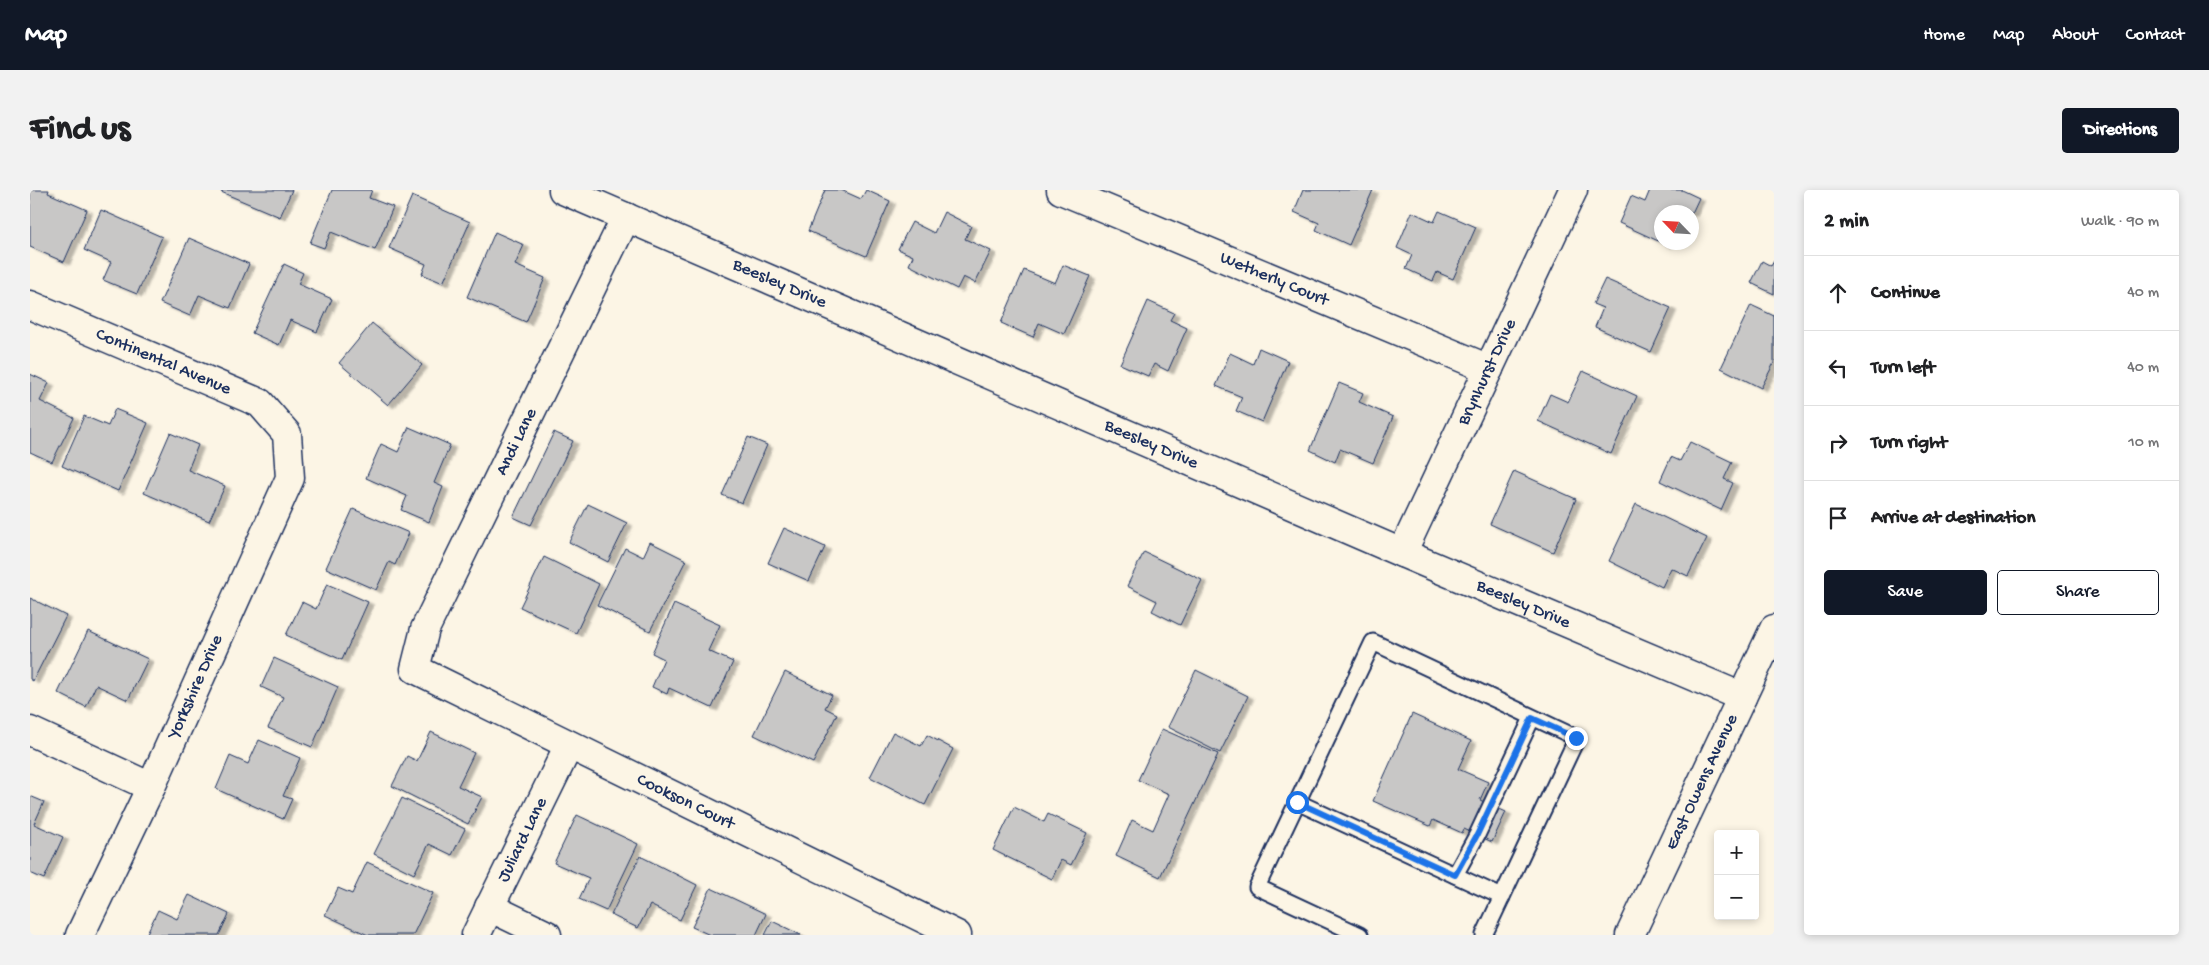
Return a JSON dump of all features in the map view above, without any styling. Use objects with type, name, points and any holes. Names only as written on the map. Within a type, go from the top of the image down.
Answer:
[{"type":"street","name":"Beesley Drive","points":[[563,190],[1402,553],[1742,697]]},
{"type":"street","name":"Wetherly Court","points":[[1060,190],[1489,369]]},
{"type":"street","name":"Brynhurst Drive","points":[[1402,553],[1573,190]]},
{"type":"street","name":"Andi Lane","points":[[415,669],[425,629],[626,217]]},
{"type":"street","name":"Continental Avenue","points":[[30,305],[260,403],[287,434]]},
{"type":"street","name":"Yorkshire Drive","points":[[80,935],[151,788],[290,478],[287,434]]},
{"type":"street","name":"East Owens Avenue","points":[[1630,935],[1774,629]]},
{"type":"street","name":"Cookson Court","points":[[415,669],[957,935]]},
{"type":"street","points":[[30,731],[151,788]]},
{"type":"street","name":"Juliard Lane","points":[[476,935],[569,745]]},
{"type":"street","points":[[489,907],[547,935]]},
{"type":"lane","points":[[1360,935],[1257,886],[1373,642],[1576,738],[1484,935]]},
{"type":"lane","points":[[1455,875],[1477,835],[1532,718]]},
{"type":"lane","points":[[1297,802],[1502,897]]},
{"type":"building","points":[[30,190],[49,190],[48,193],[87,210],[64,262],[30,247]]},
{"type":"building","points":[[222,190],[292,190],[280,217],[221,192]]},
{"type":"building","points":[[332,190],[372,190],[369,198],[393,207],[375,250],[331,232],[324,248],[310,243]]},
{"type":"building","points":[[825,190],[841,190],[861,199],[866,190],[890,201],[866,256],[808,231]]},
{"type":"building","points":[[1303,190],[1373,190],[1349,245],[1316,230],[1319,223],[1294,212]]},
{"type":"building","points":[[1650,190],[1682,190],[1699,198],[1696,205],[1654,205],[1654,239],[1619,223],[1631,196],[1645,202]]},
{"type":"building","points":[[412,196],[470,222],[443,283],[422,274],[426,264],[389,248]]},
{"type":"building","points":[[101,210],[162,237],[137,294],[103,280],[111,262],[84,250]]},
{"type":"building","points":[[1439,211],[1476,227],[1453,279],[1437,272],[1433,281],[1406,269],[1412,255],[1397,248],[1412,212],[1434,222]]},
{"type":"building","points":[[944,212],[971,226],[965,239],[991,251],[975,283],[963,277],[957,289],[909,265],[913,256],[898,249],[912,222],[934,233]]},
{"type":"building","points":[[495,232],[524,245],[515,265],[545,278],[526,322],[467,297]]},
{"type":"building","points":[[189,238],[249,264],[230,308],[199,295],[190,316],[160,303]]},
{"type":"building","points":[[1762,261],[1771,266],[1774,261],[1774,294],[1751,283]]},
{"type":"building","points":[[284,264],[303,273],[298,284],[332,299],[317,332],[290,320],[279,345],[252,333]]},
{"type":"building","points":[[1063,265],[1090,276],[1064,334],[1039,323],[1033,337],[1001,323],[1024,270],[1055,283]]},
{"type":"building","points":[[1605,279],[1671,308],[1651,352],[1595,327],[1603,308],[1593,304]]},
{"type":"building","points":[[1148,301],[1174,313],[1170,320],[1187,328],[1168,371],[1154,364],[1148,376],[1120,364]]},
{"type":"building","points":[[1751,305],[1774,316],[1774,363],[1761,388],[1721,368]]},
{"type":"building","points":[[372,323],[422,365],[388,405],[339,363]]},
{"type":"building","points":[[1259,348],[1288,361],[1262,422],[1236,411],[1242,397],[1216,386],[1230,353],[1253,364]]},
{"type":"building","points":[[1583,371],[1637,396],[1611,454],[1538,421],[1550,394],[1568,402]]},
{"type":"building","points":[[30,374],[49,383],[40,401],[74,418],[52,462],[30,452]]},
{"type":"building","points":[[1339,383],[1363,393],[1359,402],[1393,417],[1373,463],[1340,449],[1335,462],[1310,450]]},
{"type":"building","points":[[115,409],[148,423],[118,491],[62,466],[84,416],[108,426]]},
{"type":"building","points":[[409,427],[450,445],[434,483],[443,487],[429,522],[401,510],[407,496],[366,478],[381,444],[398,452]]},
{"type":"building","points":[[554,432],[573,441],[531,525],[513,517]]},
{"type":"building","points":[[170,433],[198,445],[188,470],[225,486],[209,521],[144,493]]},
{"type":"building","points":[[748,437],[767,445],[742,503],[722,495]]},
{"type":"building","points":[[1690,442],[1732,462],[1724,479],[1733,483],[1721,510],[1660,481],[1671,457],[1680,461]]},
{"type":"building","points":[[1514,471],[1576,499],[1553,552],[1490,524]]},
{"type":"building","points":[[588,504],[627,523],[608,562],[569,542]]},
{"type":"building","points":[[1636,504],[1707,538],[1688,576],[1671,568],[1662,587],[1609,561]]},
{"type":"building","points":[[353,509],[409,533],[395,565],[389,562],[376,590],[326,568]]},
{"type":"building","points":[[784,528],[825,547],[809,581],[768,563]]},
{"type":"building","points":[[650,542],[686,560],[650,631],[597,605],[625,548],[643,557]]},
{"type":"building","points":[[1144,552],[1202,580],[1180,625],[1152,611],[1157,601],[1127,586]]},
{"type":"building","points":[[544,557],[599,584],[576,633],[520,607]]},
{"type":"building","points":[[327,584],[368,602],[342,660],[286,635],[302,602],[316,609]]},
{"type":"building","points":[[30,598],[66,616],[33,681],[30,679]]},
{"type":"building","points":[[674,604],[720,625],[708,651],[733,662],[712,708],[669,688],[667,694],[652,687],[664,659],[652,653]]},
{"type":"building","points":[[88,631],[148,659],[128,700],[96,685],[86,707],[58,693]]},
{"type":"building","points":[[274,658],[338,687],[312,747],[268,728],[283,697],[261,687]]},
{"type":"building","points":[[1196,670],[1248,696],[1220,753],[1168,727]]},
{"type":"building","points":[[785,672],[832,695],[825,708],[837,714],[813,763],[754,735]]},
{"type":"building","points":[[1412,714],[1471,741],[1458,769],[1488,782],[1480,800],[1506,812],[1492,842],[1464,829],[1462,833],[1433,820],[1430,826],[1373,801]]},
{"type":"building","points":[[1162,729],[1218,754],[1160,877],[1116,856],[1132,820],[1153,830],[1169,794],[1138,780]]},
{"type":"building","points":[[431,732],[474,753],[458,786],[482,797],[468,824],[392,786],[407,756],[417,761]]},
{"type":"building","points":[[893,732],[921,746],[927,735],[953,749],[925,805],[870,777]]},
{"type":"building","points":[[259,740],[300,758],[283,796],[292,799],[283,819],[216,789],[230,756],[248,764]]},
{"type":"building","points":[[30,796],[44,802],[34,824],[63,837],[44,879],[30,873]]},
{"type":"building","points":[[402,798],[465,829],[452,855],[429,844],[414,874],[374,854]]},
{"type":"building","points":[[1014,807],[1044,822],[1048,814],[1087,833],[1071,865],[1061,860],[1052,879],[993,850]]},
{"type":"building","points":[[577,815],[638,844],[606,911],[579,899],[589,878],[554,863]]},
{"type":"building","points":[[640,856],[697,885],[680,920],[650,905],[638,928],[611,915]]},
{"type":"building","points":[[367,862],[433,893],[413,935],[368,935],[325,915],[338,888],[352,894]]},
{"type":"building","points":[[711,888],[766,914],[756,935],[710,935],[692,927]]},
{"type":"building","points":[[189,895],[229,914],[219,935],[146,935],[158,910],[177,919]]},
{"type":"building","points":[[772,921],[801,935],[765,935]]},
{"type":"route","points":[[1297,802],[1455,875],[1477,835],[1532,718],[1576,738]]}]
